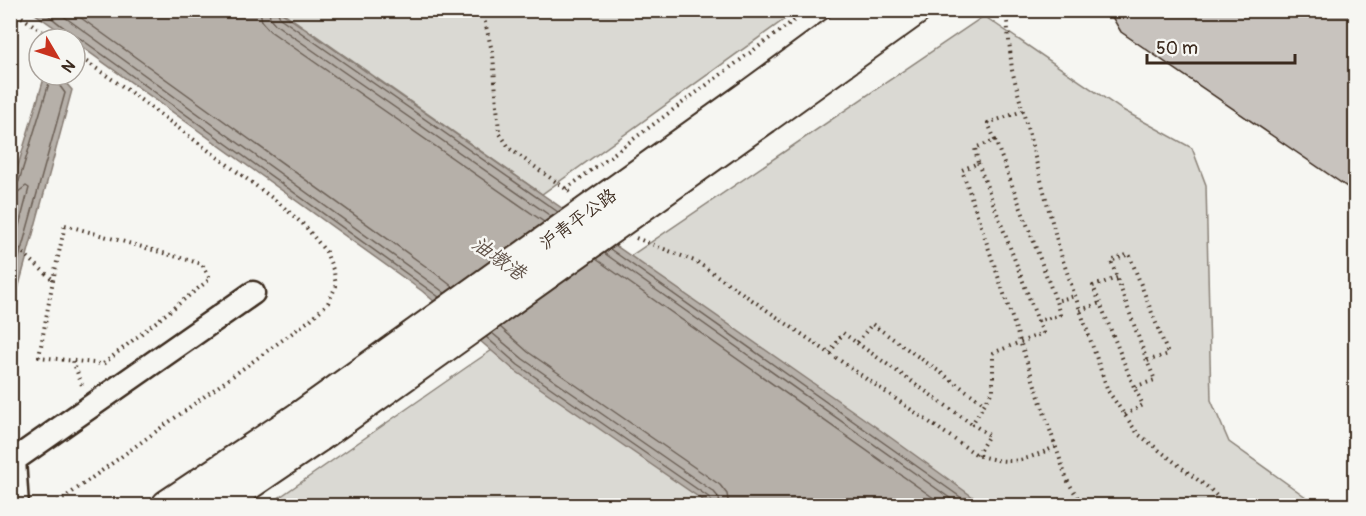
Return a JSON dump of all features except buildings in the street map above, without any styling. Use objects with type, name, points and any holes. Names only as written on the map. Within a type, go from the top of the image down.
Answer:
[{"type":"highway","name":"沪青平公路","points":[[758,106],[867,10]]},
{"type":"highway","name":"沪青平公路","points":[[215,506],[309,427],[758,106],[914,10]]},
{"type":"highway","name":"沪青平公路","points":[[168,506],[309,427]]},
{"type":"lane","points":[[17,506],[14,460],[253,292]]},
{"type":"path","points":[[12,10],[36,27]]},
{"type":"path","points":[[482,10],[493,55],[499,132],[510,149],[575,195]]},
{"type":"path","points":[[566,189],[808,10]]},
{"type":"path","points":[[1006,10],[1012,70],[1060,252],[1108,391],[1138,434],[1211,490],[1226,506]]},
{"type":"path","points":[[53,506],[310,320],[328,303],[336,286],[334,272],[326,252],[292,214],[87,62]]},
{"type":"path","points":[[1023,111],[988,123],[1060,315],[1038,321]]},
{"type":"path","points":[[972,424],[993,390],[993,353],[1043,333],[978,163],[975,148],[995,140]]},
{"type":"path","points":[[978,163],[962,170],[1067,480],[1078,498],[1087,506]]},
{"type":"path","points":[[65,225],[202,264],[210,279],[103,364],[73,361],[39,357],[65,225]]},
{"type":"path","points":[[629,233],[638,239],[697,262],[977,454],[996,460],[1025,460],[1055,447]]},
{"type":"path","points":[[10,241],[53,280]]},
{"type":"path","points":[[1134,387],[1155,380],[1147,361],[1111,261],[1129,254],[1168,354],[1147,361]]},
{"type":"path","points":[[1117,278],[1093,286],[1143,405],[1125,415]]},
{"type":"path","points":[[1056,301],[1075,296]]},
{"type":"path","points":[[1080,310],[1100,303]]},
{"type":"path","points":[[857,343],[872,324],[986,404]]},
{"type":"path","points":[[830,354],[843,333],[989,435],[977,454]]},
{"type":"path","points":[[73,361],[90,407]]},
{"type":"shaded area","points":[[281,11],[796,11],[542,194]]},
{"type":"shaded area","points":[[984,16],[1121,109],[1192,148],[1206,185],[1211,400],[1229,442],[1317,505],[267,506],[467,367]]},
{"type":"water","name":"油墩港","points":[[31,11],[279,11],[876,427],[984,505],[710,505],[514,370],[422,291],[87,51],[87,27],[54,27]]},
{"type":"water","points":[[41,87],[69,87],[72,90],[11,315],[11,189]]}]
